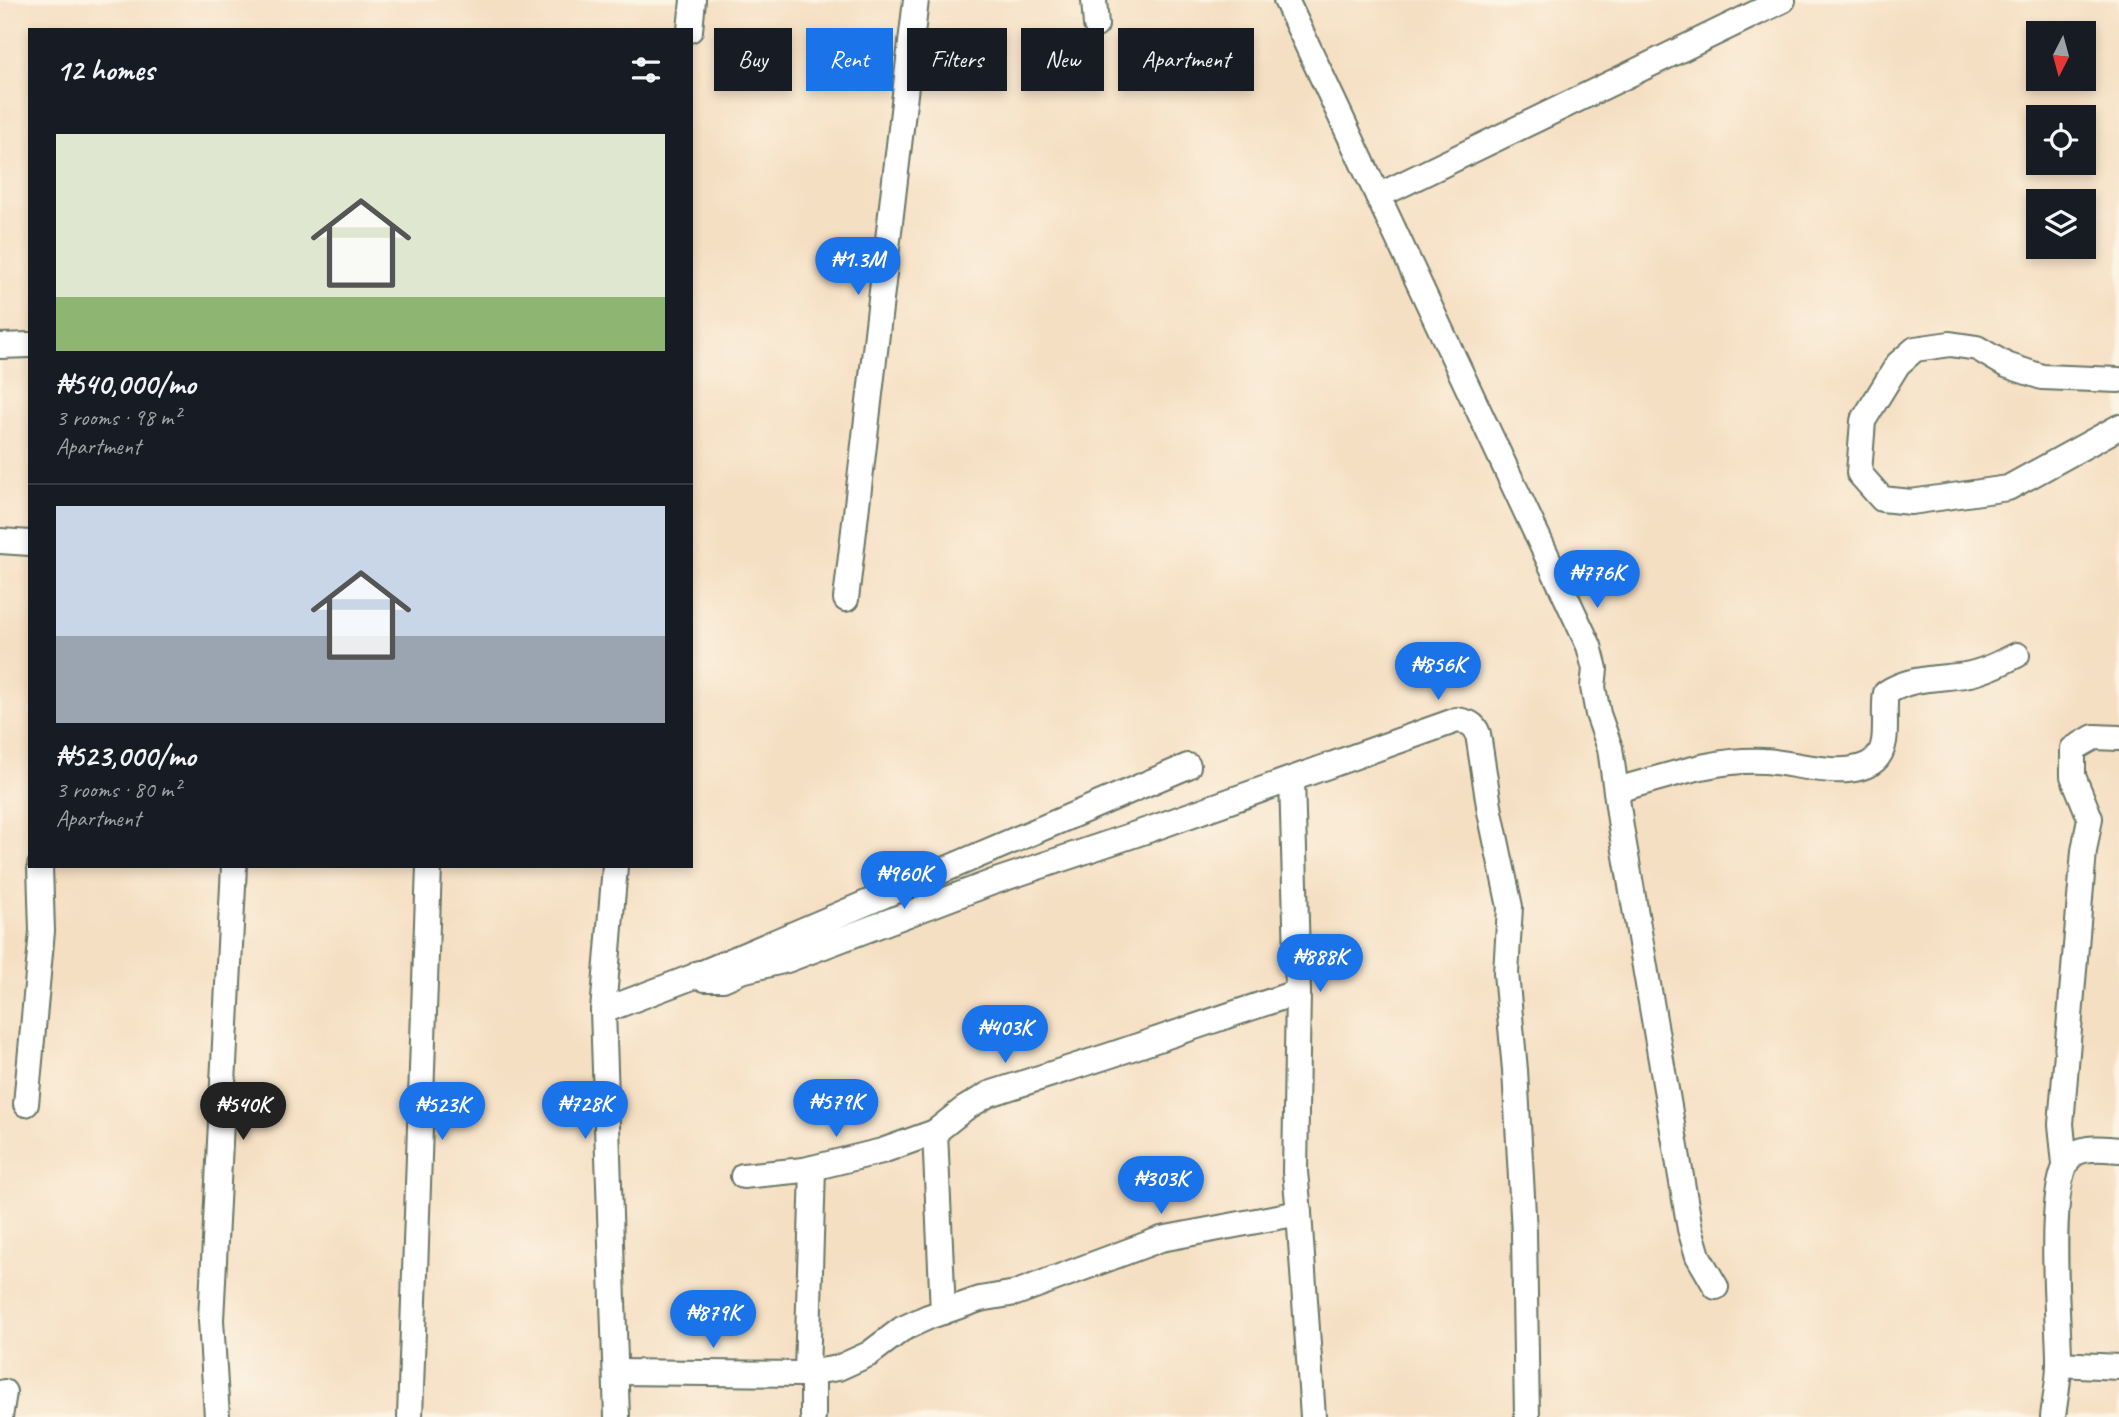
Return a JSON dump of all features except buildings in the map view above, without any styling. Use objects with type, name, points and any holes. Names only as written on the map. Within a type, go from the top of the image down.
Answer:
[{"type":"street","points":[[690,28],[693,0]]},
{"type":"street","points":[[846,599],[916,0]]},
{"type":"street","points":[[1094,0],[1097,25]]},
{"type":"street","points":[[1286,0],[1589,646],[1595,669],[1593,687],[1598,714],[1610,748],[1690,1229],[1698,1256],[1716,1287]]},
{"type":"street","points":[[1378,195],[1783,0]]},
{"type":"street","points":[[2119,380],[2042,377],[2006,365],[1977,348],[1950,344],[1915,349],[1898,364],[1863,421],[1859,473],[1882,499],[1911,502],[2008,488],[2119,427]]},
{"type":"street","points":[[0,346],[28,345]]},
{"type":"street","points":[[0,541],[28,542]]},
{"type":"street","points":[[1616,790],[1701,768],[1736,762],[1763,761],[1827,770],[1863,766],[1875,760],[1882,748],[1886,734],[1883,708],[1886,693],[1915,680],[1969,674],[1998,665],[2017,655]]},
{"type":"street","points":[[699,974],[705,978],[723,979],[741,971],[787,960],[993,882],[1457,720],[1468,722],[1475,726],[1478,734],[1490,812],[1510,907],[1507,973],[1524,1232],[1527,1417]]},
{"type":"street","points":[[2053,1417],[2059,1364],[2056,1206],[2066,1164],[2061,1124],[2084,850],[2090,818],[2073,776],[2073,749],[2094,737],[2119,738]]},
{"type":"street","points":[[603,1011],[699,974],[1188,766]]},
{"type":"street","points":[[1292,779],[1298,992],[1295,1152],[1312,1417]]},
{"type":"street","points":[[26,1104],[42,931],[40,868]]},
{"type":"street","points":[[217,1417],[211,1320],[234,868]]},
{"type":"street","points":[[410,1417],[429,868]]},
{"type":"street","points":[[615,868],[603,1011],[617,1417]]},
{"type":"street","points":[[743,1177],[813,1168],[882,1151],[935,1132],[964,1109],[989,1094],[1298,992]]},
{"type":"street","points":[[935,1132],[943,1312]]},
{"type":"street","points":[[2066,1164],[2076,1153],[2096,1149],[2119,1150]]},
{"type":"street","points":[[813,1168],[810,1372],[813,1417]]},
{"type":"street","points":[[615,1372],[810,1372],[838,1368],[869,1354],[902,1329],[980,1299],[1016,1293],[1161,1239],[1299,1213]]},
{"type":"street","points":[[2059,1364],[2119,1367]]},
{"type":"street","points":[[0,1417],[4,1392]]}]
